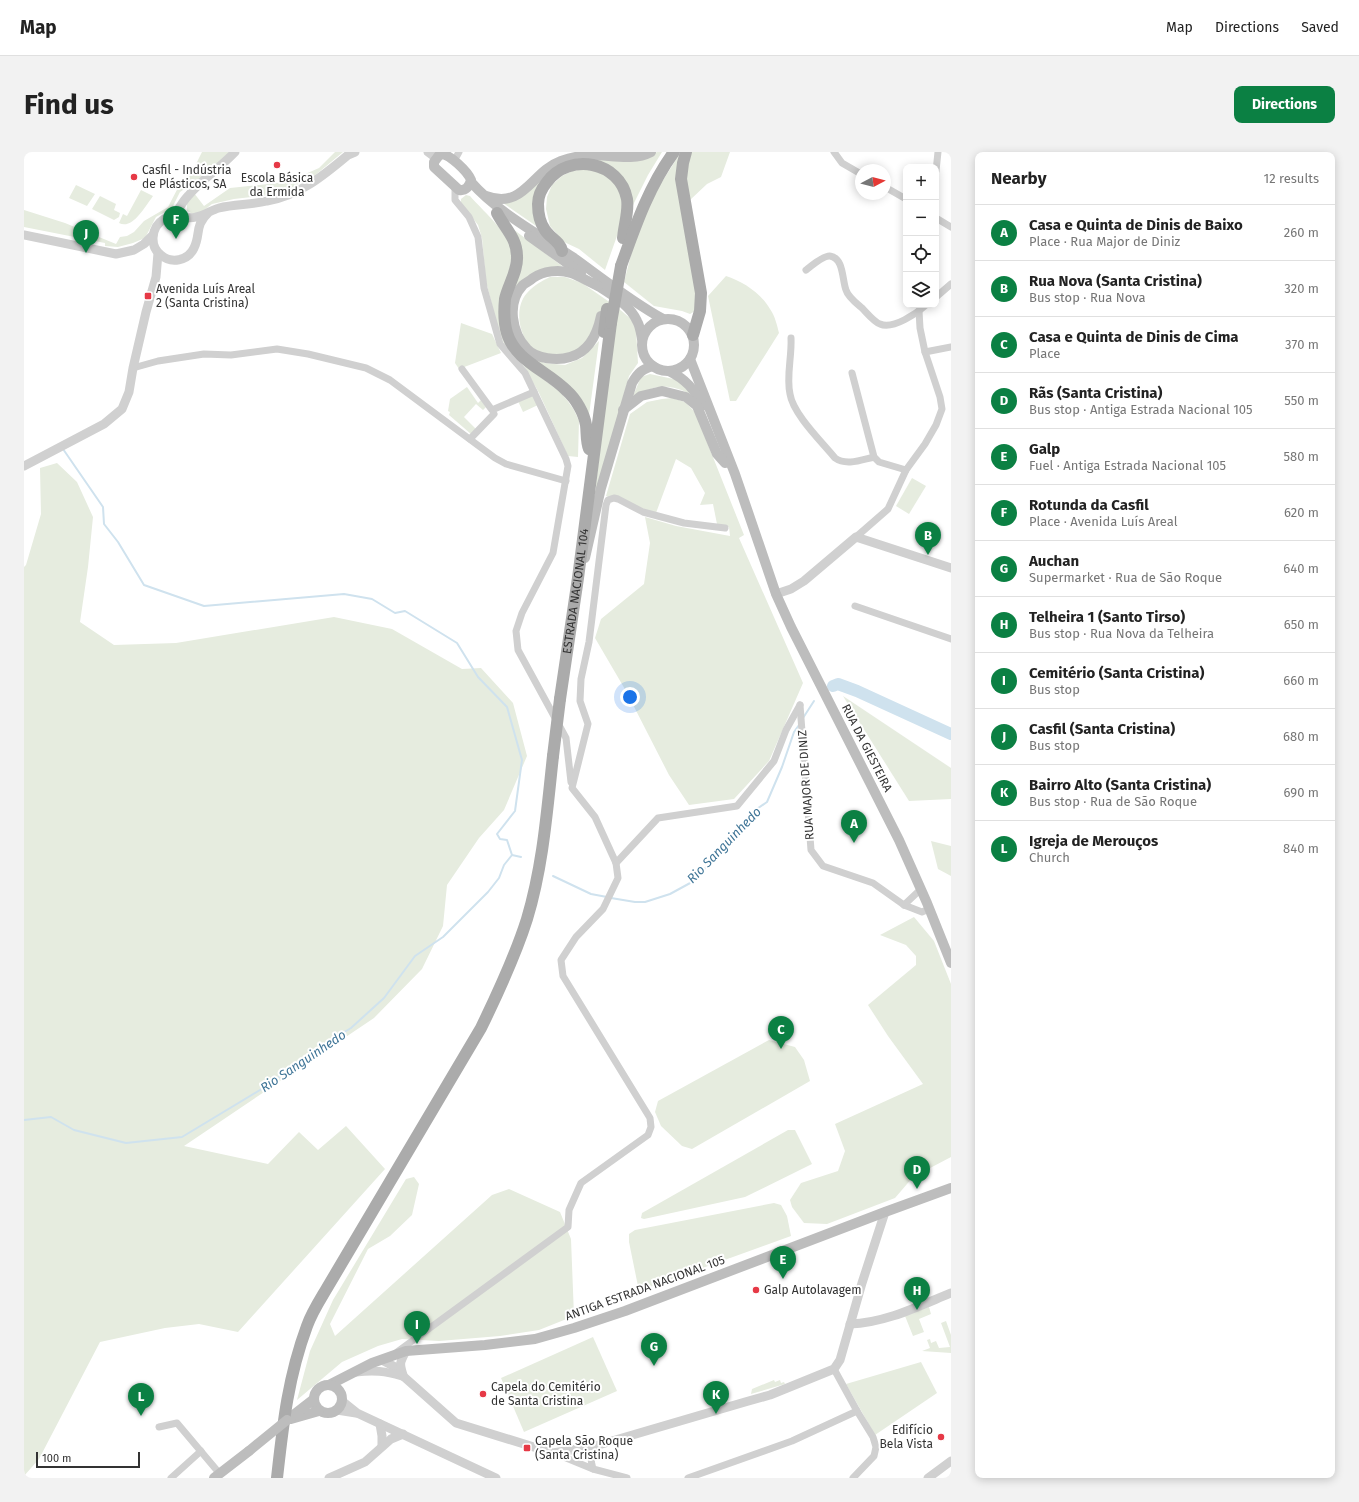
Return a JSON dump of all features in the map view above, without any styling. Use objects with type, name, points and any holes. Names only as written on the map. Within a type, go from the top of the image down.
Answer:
[{"type":"main road","points":[[481,194],[503,200],[514,198],[523,192],[544,171],[556,163],[571,157],[588,155],[625,157],[637,156],[651,152]]},
{"type":"main road","name":"ESTRADA NACIONAL 104","points":[[567,651],[573,582],[607,309],[623,238],[661,162],[668,152]]},
{"type":"main road","name":"ESTRADA NACIONAL 104","points":[[567,651],[578,578],[618,265],[637,220],[665,164],[674,152]]},
{"type":"main road","points":[[686,152],[681,179],[702,302],[693,335]]},
{"type":"main road","points":[[444,155],[469,174],[471,180],[469,185],[463,190],[459,190],[434,167],[434,162],[444,155]]},
{"type":"main road","points":[[562,251],[561,246],[545,230],[540,219],[538,203],[542,188],[550,177],[558,170],[572,164],[588,163],[601,167],[612,173],[623,185],[627,199],[627,212],[623,238]]},
{"type":"main road","points":[[469,185],[490,202],[650,312],[663,319]]},
{"type":"main road","points":[[469,185],[497,213],[621,301],[637,320],[644,354],[653,366],[664,371],[678,369],[685,365],[694,351],[695,343],[693,335],[684,323],[670,318],[656,321],[645,332],[642,339]]},
{"type":"main road","points":[[497,213],[515,242],[517,256],[515,269],[505,299],[505,321],[507,334],[522,356],[568,391],[582,411],[586,426],[586,442],[589,449]]},
{"type":"main road","points":[[598,286],[571,273],[549,272],[537,275],[523,285],[517,294],[513,306],[512,320],[517,336],[528,351],[544,358],[561,360],[578,355],[592,342],[599,327],[602,311],[607,309]]},
{"type":"main road","points":[[690,359],[716,424],[759,544]]},
{"type":"main road","points":[[578,578],[582,575],[600,488],[632,383],[637,374],[646,368],[653,366]]},
{"type":"main road","points":[[669,371],[678,375],[694,390],[759,544]]},
{"type":"main road","points":[[623,410],[641,396],[652,393],[662,391],[686,397],[697,406],[717,454],[725,463]]},
{"type":"main road","name":"RUA DA GIESTEIRA","points":[[759,544],[776,594],[791,627],[899,840],[951,963]]},
{"type":"main road","points":[[277,1478],[286,1401],[295,1362],[308,1324],[327,1288],[481,1028],[499,992],[517,949],[535,887],[544,836],[567,651]]},
{"type":"main road","name":"ANTIGA ESTRADA NACIONAL 105","points":[[329,1385],[386,1358],[406,1351],[485,1345],[535,1339],[574,1328],[632,1308],[949,1189]]},
{"type":"main road","points":[[304,1411],[320,1411],[329,1414],[339,1401],[351,1374]]},
{"type":"main road","points":[[219,1477],[287,1420],[304,1411],[314,1398],[317,1390],[329,1385],[337,1389],[339,1401]]},
{"type":"main road","points":[[314,1398],[314,1403],[320,1411]]},
{"type":"street","points":[[173,216],[188,196],[223,165],[234,152]]},
{"type":"street","points":[[24,466],[104,424],[122,409],[129,392],[146,312],[156,277],[157,252],[154,246],[153,235],[155,228],[160,222],[173,216],[194,218],[218,209],[266,202],[289,196],[322,177],[355,152]]},
{"type":"street","points":[[834,152],[842,163],[855,171]]},
{"type":"street","points":[[937,164],[938,152]]},
{"type":"street","points":[[386,1358],[568,1227],[569,1210],[581,1183],[648,1135],[651,1127],[650,1118],[563,976],[561,960],[576,936],[603,909],[618,878],[616,863],[595,817],[572,788],[566,738],[518,650],[516,631],[522,613],[553,553],[568,466],[525,373],[500,344],[484,288],[478,237],[469,217],[455,200],[455,186]]},
{"type":"street","points":[[891,190],[903,197]]},
{"type":"street","points":[[156,277],[162,268],[185,258],[191,253],[195,247],[199,225],[209,212]]},
{"type":"street","points":[[183,218],[193,227],[196,240]]},
{"type":"street","points":[[939,220],[951,227]]},
{"type":"street","points":[[24,235],[110,253],[121,253],[134,250],[157,252],[168,259],[179,260]]},
{"type":"street","points":[[134,250],[144,244],[153,235]]},
{"type":"street","points":[[806,270],[825,257],[830,256],[836,258],[840,264],[846,291],[850,298],[880,324],[888,326],[901,322],[922,308]]},
{"type":"street","points":[[939,294],[951,284]]},
{"type":"street","points":[[776,594],[791,589],[804,582],[888,509],[906,470],[925,444],[936,425],[942,409],[940,396],[925,352],[920,328],[919,311]]},
{"type":"street","points":[[791,338],[788,380],[790,396],[799,414],[835,458],[840,462],[849,462],[874,457]]},
{"type":"street","points":[[925,352],[951,347]]},
{"type":"street","points":[[133,368],[158,361],[204,354],[231,355],[277,349],[308,354],[366,368],[390,380],[495,458],[506,464],[566,481]]},
{"type":"street","points":[[462,369],[494,415]]},
{"type":"street","points":[[852,373],[874,457],[879,462],[906,470]]},
{"type":"street","points":[[470,439],[494,415],[534,392]]},
{"type":"street","points":[[572,788],[588,724],[580,701],[581,679],[589,642],[606,505],[608,500],[614,498],[618,499],[643,512],[684,523],[726,528]]},
{"type":"street","points":[[856,537],[951,568]]},
{"type":"street","points":[[854,606],[951,639]]},
{"type":"street","name":"RUA MAJOR DE DINIZ","points":[[616,863],[658,818],[737,806],[774,761],[786,730],[800,705],[811,850],[823,866],[873,884],[904,905],[922,912],[929,909]]},
{"type":"street","points":[[904,905],[921,889]]},
{"type":"street","points":[[553,1453],[595,1446],[770,1395],[834,1369],[840,1360],[885,1212]]},
{"type":"street","points":[[850,1324],[880,1320],[951,1293]]},
{"type":"street","points":[[403,1376],[400,1360],[406,1351]]},
{"type":"street","points":[[386,1358],[389,1372]]},
{"type":"street","points":[[386,1358],[403,1376],[456,1423],[553,1453],[593,1469],[627,1478]]},
{"type":"street","points":[[834,1369],[873,1437],[876,1448],[874,1456],[854,1478]]},
{"type":"street","points":[[351,1374],[375,1370],[403,1376]]},
{"type":"street","points":[[339,1401],[357,1413],[496,1478]]},
{"type":"street","points":[[688,1478],[792,1441],[857,1411]]},
{"type":"street","points":[[159,1427],[177,1423],[201,1451],[219,1477]]},
{"type":"street","points":[[380,1424],[382,1446]]},
{"type":"street","points":[[329,1478],[365,1462],[395,1436],[403,1434]]},
{"type":"street","points":[[593,1469],[590,1460],[595,1446]]},
{"type":"street","points":[[171,1478],[201,1451]]},
{"type":"street","points":[[928,1478],[951,1461]]},
{"type":"shaded area","points":[[202,152],[229,152],[221,164],[180,192],[172,208],[156,217],[145,238],[118,247],[105,246],[105,243],[24,227],[24,210],[65,223],[116,244],[120,237],[127,236],[134,232],[144,221],[168,207],[181,182],[190,176]]},
{"type":"shaded area","points":[[335,152],[343,152],[313,177],[291,188],[270,195],[234,199],[212,204],[195,215],[187,211],[187,202],[194,193],[204,206],[230,188],[287,182],[319,168]]},
{"type":"shaded area","points":[[657,152],[662,152],[648,175],[631,209],[630,195],[598,161],[591,157],[644,158]]},
{"type":"shaded area","points":[[681,152],[699,292],[695,311],[690,314],[654,306],[624,282],[637,232],[658,188]]},
{"type":"shaded area","points":[[691,152],[730,152],[721,177],[707,184],[689,201],[685,174]]},
{"type":"shaded area","points":[[584,169],[609,176],[618,186],[624,201],[624,216],[605,270],[579,249],[564,242],[550,226],[546,209],[547,197],[552,185],[562,176],[572,171]]},
{"type":"shaded area","points":[[545,176],[542,230],[503,203]]},
{"type":"shaded area","points":[[76,185],[95,194],[87,206],[69,198]]},
{"type":"shaded area","points":[[141,190],[153,196],[133,221],[124,224],[119,223],[123,214],[127,216]]},
{"type":"shaded area","points":[[466,195],[470,196],[493,220],[503,233],[510,246],[510,270],[499,313],[530,369],[560,392],[574,410],[579,421],[578,457],[568,456],[539,393],[524,366],[504,344],[486,282],[482,238],[478,225],[461,203],[461,199]]},
{"type":"shaded area","points":[[100,196],[116,204],[114,210],[120,213],[119,217],[114,220],[92,209]]},
{"type":"shaded area","points":[[513,229],[562,266],[548,268],[512,292]]},
{"type":"shaded area","points":[[726,276],[745,284],[762,298],[776,321],[779,333],[736,401],[730,401],[708,296]]},
{"type":"shaded area","points":[[550,277],[565,277],[582,283],[631,319],[636,330],[638,363],[629,376],[592,518],[614,330],[595,328],[587,342],[582,347],[577,351],[563,355],[556,356],[542,354],[536,351],[530,346],[522,332],[519,315],[520,307],[523,299],[530,290]]},
{"type":"shaded area","points":[[461,323],[492,334],[501,353],[459,369],[455,363]]},
{"type":"shaded area","points":[[599,341],[589,415],[524,351],[544,363],[565,365],[582,358]]},
{"type":"shaded area","points":[[650,374],[678,380],[692,395],[669,387],[662,387],[633,396],[641,377]]},
{"type":"shaded area","points":[[467,387],[478,403],[481,400],[486,407],[483,410],[476,404],[464,417],[476,429],[471,434],[449,415],[450,412],[448,411],[450,399]]},
{"type":"shaded area","points":[[533,395],[538,405],[523,412],[518,401]]},
{"type":"shaded area","points":[[672,398],[685,402],[695,412],[744,535],[739,538],[803,683],[769,761],[734,799],[689,805],[669,775],[626,691],[595,638],[601,619],[644,584],[650,543],[645,517],[676,526],[730,536],[729,527],[717,524],[713,504],[700,505],[705,493],[691,468],[676,459],[656,513],[606,496],[630,414],[647,402]]},
{"type":"shaded area","points":[[57,463],[77,482],[93,517],[80,622],[114,645],[176,643],[334,617],[392,629],[462,669],[481,668],[513,703],[527,756],[504,810],[479,838],[447,885],[443,926],[422,969],[374,1018],[184,1146],[268,1164],[299,1132],[318,1150],[346,1126],[385,1169],[238,1332],[199,1324],[165,1328],[100,1342],[39,1459],[24,1476],[24,567],[26,565],[41,514],[40,468]]},
{"type":"shaded area","points":[[912,478],[926,486],[909,514],[896,506]]},
{"type":"shaded area","points":[[843,696],[951,768],[951,799],[909,801]]},
{"type":"shaded area","points":[[931,841],[951,846],[951,876],[938,869]]},
{"type":"shaded area","points":[[914,917],[934,941],[951,984],[951,1157],[913,1177],[895,1198],[827,1224],[804,1223],[792,1207],[790,1200],[801,1183],[838,1171],[845,1151],[835,1124],[923,1084],[888,1036],[868,1005],[916,965],[916,956],[906,945],[880,935]]},
{"type":"shaded area","points":[[769,1040],[795,1047],[804,1060],[810,1081],[692,1149],[682,1146],[661,1126],[655,1112],[658,1101]]},
{"type":"shaded area","points":[[788,1130],[795,1130],[812,1164],[745,1197],[644,1219],[641,1218],[642,1213]]},
{"type":"shaded area","points":[[414,1177],[419,1184],[412,1215],[390,1236],[368,1249],[330,1324],[335,1336],[492,1195],[509,1189],[560,1212],[571,1239],[574,1316],[539,1330],[500,1336],[439,1341],[402,1339],[378,1346],[342,1362],[297,1400],[310,1351],[333,1300],[406,1179]]},
{"type":"shaded area","points":[[774,1203],[781,1205],[787,1216],[791,1236],[639,1291],[629,1242],[629,1234],[635,1230]]},
{"type":"shaded area","points":[[929,1307],[931,1314],[919,1319],[924,1332],[913,1336],[905,1316]]},
{"type":"shaded area","points":[[946,1321],[951,1335],[951,1353],[922,1351],[930,1348],[927,1340],[930,1339],[931,1343],[936,1341],[939,1348],[950,1347],[941,1323]]},
{"type":"shaded area","points":[[593,1337],[617,1391],[524,1432],[501,1378]]},
{"type":"shaded area","points":[[921,1362],[937,1393],[875,1435],[846,1384]]},
{"type":"shaded area","points":[[774,1380],[775,1382],[780,1380],[781,1383],[784,1382],[785,1384],[751,1394],[752,1389]]},
{"type":"waterway","points":[[63,449],[103,507],[104,524],[118,542],[144,585],[204,606],[344,594],[372,599],[395,613],[405,611],[457,643],[478,677],[507,707],[522,760],[515,811],[497,834],[500,839],[507,840],[512,855]]},
{"type":"waterway","name":"Rio Sanguinhedo","points":[[833,686],[838,684],[857,691],[951,734]]},
{"type":"waterway","name":"Rio Sanguinhedo","points":[[803,718],[814,701]]},
{"type":"waterway","name":"Rio Sanguinhedo","points":[[611,898],[645,902],[670,894],[692,882],[727,845],[751,813],[767,802],[782,767],[794,732],[799,725]]},
{"type":"waterway","name":"Rio Sanguinhedo","points":[[24,1120],[51,1117],[74,1130],[126,1143],[182,1137],[270,1084],[311,1052],[351,1028],[384,998],[415,956],[443,937],[488,892],[499,878],[504,865],[512,855],[521,857]]},
{"type":"waterway","name":"Rio Sanguinhedo","points":[[553,876],[591,894],[607,897]]},
{"type":"place","name":"Escola Básica da Ermida","points":[[277,165]]},
{"type":"place","name":"Casfil - Indústria de Plásticos, SA","points":[[134,177]]},
{"type":"place","name":"Rotunda da Casfil","points":[[176,239]]},
{"type":"place","name":"Casfil (Santa Cristina)","points":[[86,253]]},
{"type":"place","name":"Avenida Luís Areal 2 (Santa Cristina)","points":[[148,296]]},
{"type":"place","name":"Rua Nova (Santa Cristina)","points":[[928,555]]},
{"type":"place","name":"Casa e Quinta de Dinis de Baixo","points":[[854,843]]},
{"type":"place","name":"Casa e Quinta de Dinis de Cima","points":[[781,1049]]},
{"type":"place","name":"Rãs (Santa Cristina)","points":[[917,1189]]},
{"type":"place","name":"Galp","points":[[783,1279]]},
{"type":"place","name":"Galp Autolavagem","points":[[756,1290]]},
{"type":"place","name":"Telheira 1 (Santo Tirso)","points":[[917,1310]]},
{"type":"place","name":"Cemitério (Santa Cristina)","points":[[417,1344]]},
{"type":"place","name":"Auchan","points":[[654,1366]]},
{"type":"place","name":"Capela do Cemitério de Santa Cristina","points":[[483,1394]]},
{"type":"place","name":"Bairro Alto (Santa Cristina)","points":[[716,1414]]},
{"type":"place","name":"Igreja de Merouços","points":[[141,1416]]},
{"type":"place","name":"Edifício Bela Vista","points":[[941,1437]]},
{"type":"place","name":"Capela São Roque (Santa Cristina)","points":[[527,1448]]}]
